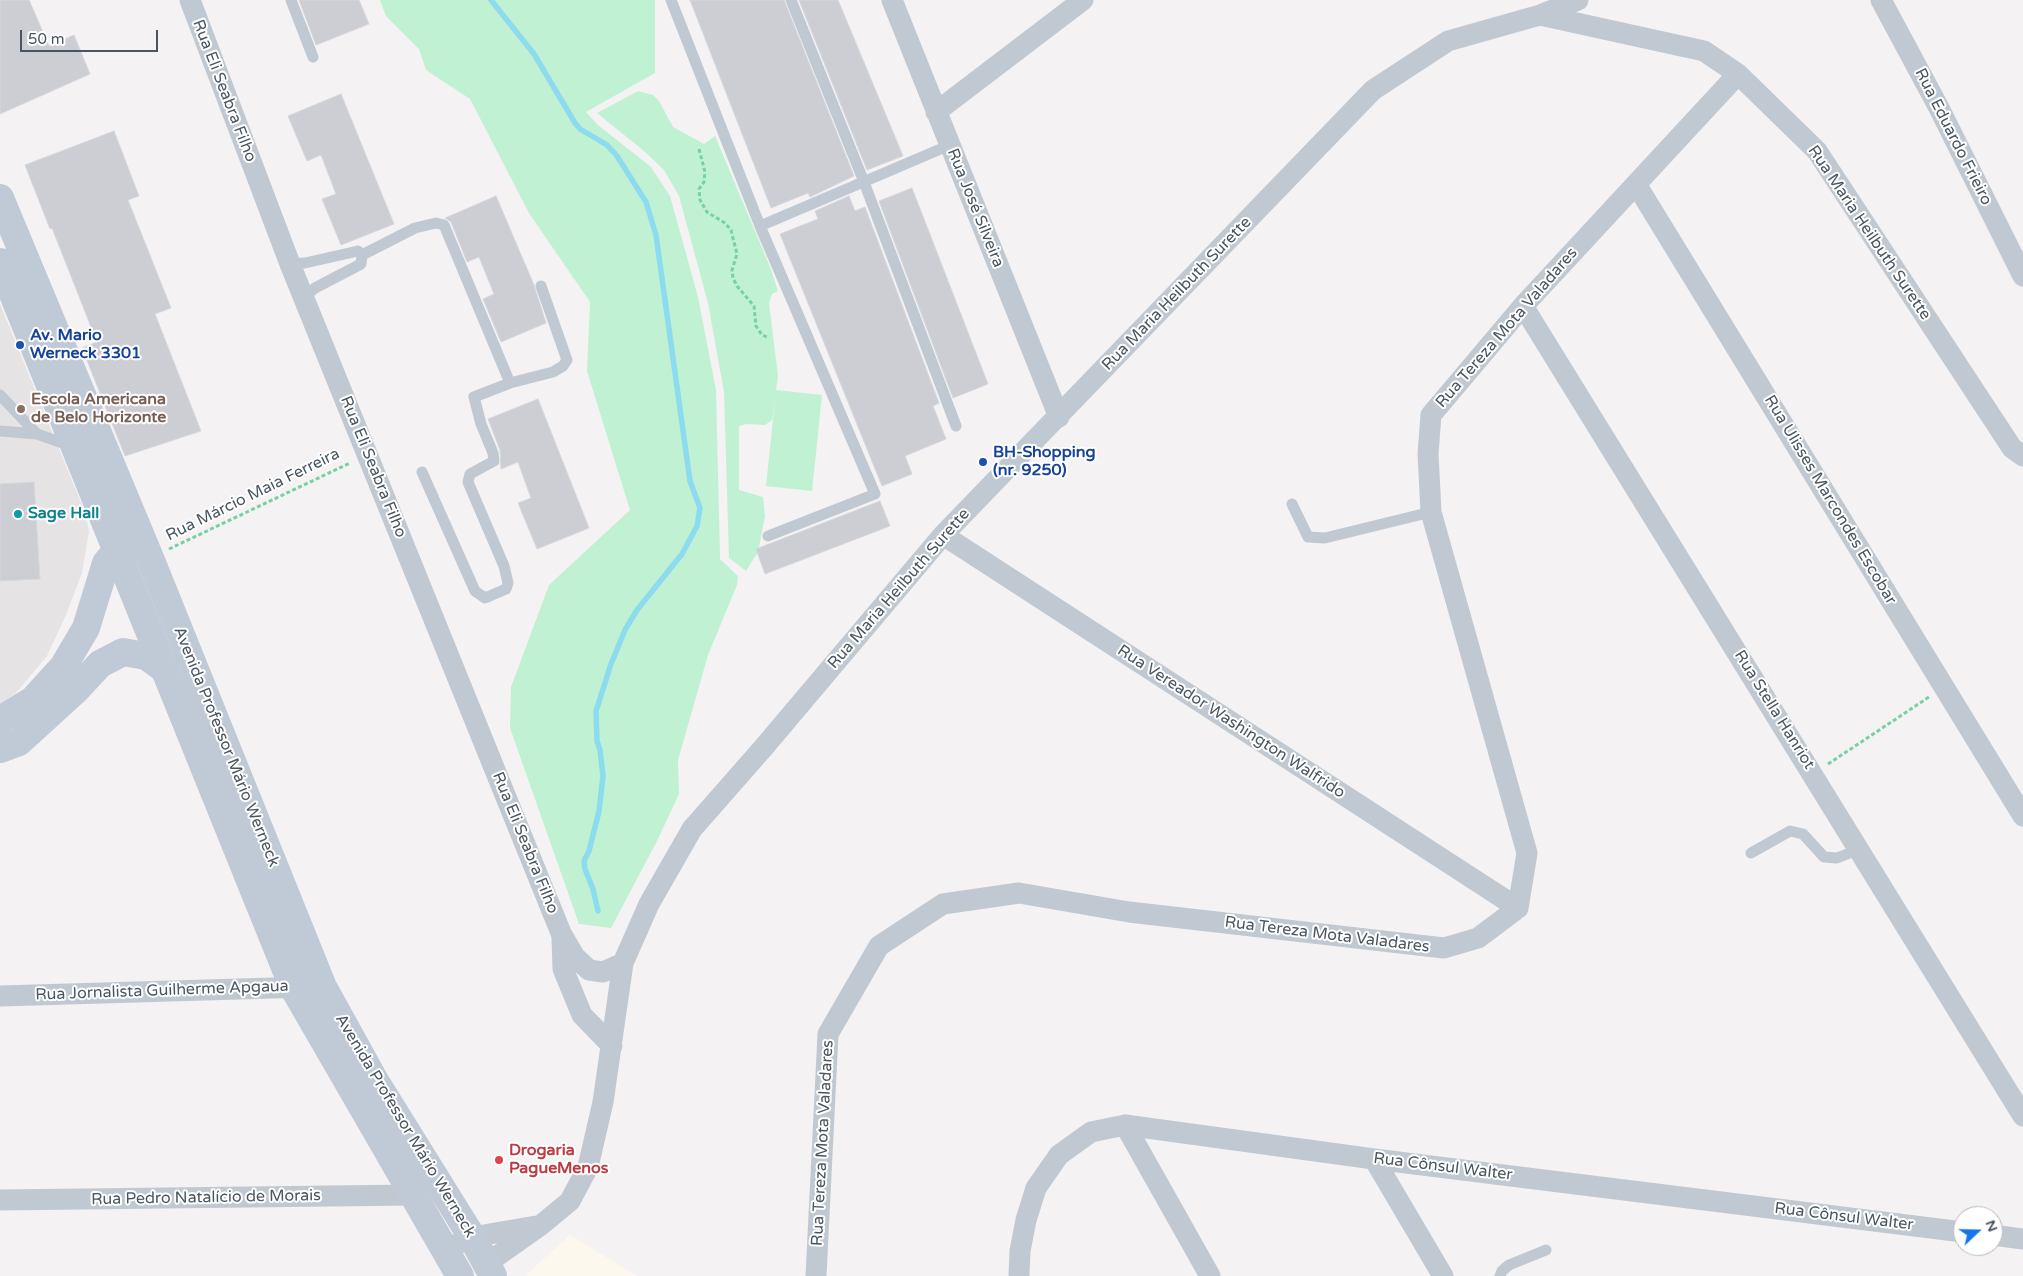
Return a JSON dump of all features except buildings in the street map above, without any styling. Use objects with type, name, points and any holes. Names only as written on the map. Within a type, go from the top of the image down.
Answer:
[{"type":"main road","name":"Avenida Professor Mário Werneck","points":[[0,198],[150,558],[323,987],[375,1081],[472,1237],[489,1270]]},
{"type":"main road","name":"Avenida Professor Mário Werneck","points":[[0,262],[294,987],[460,1276]]},
{"type":"main road","points":[[0,720],[33,700],[63,667],[86,628],[106,563],[117,550],[124,550],[150,558]]},
{"type":"main road","points":[[0,749],[19,742],[76,690],[100,664],[124,652],[146,656],[164,669]]},
{"type":"street","name":"Rua Eli Seabra Filho","points":[[190,0],[290,264],[561,933],[575,957],[589,970],[604,972],[623,963]]},
{"type":"street","name":"Rua José Silveira","points":[[892,0],[1058,417]]},
{"type":"street","points":[[936,112],[1083,0]]},
{"type":"street","points":[[1540,15],[1578,0]]},
{"type":"street","name":"Rua Eduardo Frieiro","points":[[1881,0],[1939,108],[2023,276]]},
{"type":"street","name":"Rua Maria Heilbuth Surette","points":[[489,1270],[570,1201],[588,1167],[603,1102],[623,963],[649,904],[692,829],[764,747],[943,535],[1373,90],[1448,41],[1540,15],[1704,51],[1738,74],[1817,151],[2012,448],[2023,456]]},
{"type":"street","name":"Rua Tereza Mota Valadares","points":[[816,1276],[828,1034],[879,946],[943,904],[1018,892],[1129,912],[1444,948],[1478,938],[1518,908],[1527,853],[1431,512],[1428,454],[1431,415],[1523,306],[1738,74]]},
{"type":"street","name":"Rua Ulisses Marcondes Escobar","points":[[1636,184],[1944,687],[2015,790],[2023,816]]},
{"type":"street","name":"Rua Stella Hanriot","points":[[1523,306],[1860,849],[2023,1116]]},
{"type":"street","name":"Rua Vereador Washington Walfrido","points":[[943,535],[1518,908]]},
{"type":"street","name":"Rua Eli Seabra Filho","points":[[561,933],[563,968],[582,1015],[612,1046]]},
{"type":"street","name":"Rua Jornalista Guilherme Apgaua","points":[[0,996],[323,987]]},
{"type":"street","points":[[1125,1125],[1210,1276]]},
{"type":"street","name":"Rua Cônsul Walter","points":[[1019,1276],[1020,1251],[1026,1220],[1036,1188],[1059,1156],[1091,1132],[1125,1125],[1374,1159],[1953,1231]]},
{"type":"street","points":[[1374,1159],[1443,1276]]},
{"type":"street","name":"Rua Pedro Natalício de Morais","points":[[0,1200],[413,1195]]},
{"type":"street","name":"Rua Maria Heilbuth Surette","points":[[445,1250],[472,1237],[541,1225]]},
{"type":"street","points":[[2003,1236],[2023,1239]]},
{"type":"lane","points":[[291,0],[313,57]]},
{"type":"lane","points":[[671,0],[760,226],[875,494],[768,536]]},
{"type":"lane","points":[[791,0],[864,182],[956,426]]},
{"type":"lane","points":[[760,226],[950,145]]},
{"type":"lane","points":[[362,255],[415,228],[436,223],[444,225],[510,382]]},
{"type":"lane","points":[[290,264],[306,263],[358,251],[362,255]]},
{"type":"lane","points":[[304,297],[315,288],[361,264],[362,255]]},
{"type":"lane","points":[[422,472],[476,591],[485,598],[506,589],[508,583],[504,566],[468,482],[470,474],[494,461],[494,453],[481,424],[474,397],[510,382],[553,372],[567,360],[541,286]]},
{"type":"lane","points":[[0,395],[37,434]]},
{"type":"lane","points":[[0,431],[37,434],[74,447]]},
{"type":"lane","points":[[1292,504],[1308,537],[1325,538],[1431,512]]},
{"type":"lane","points":[[1751,853],[1790,831],[1803,834],[1824,857],[1837,858],[1860,849]]},
{"type":"lane","points":[[1500,1276],[1502,1271],[1509,1265],[1546,1250]]},
{"type":"path","points":[[699,149],[705,172],[704,182],[700,189],[700,200],[707,212],[725,223],[731,230],[737,254],[732,270],[733,278],[737,286],[754,306],[756,326],[762,335],[766,337]]},
{"type":"path","name":"Rua Márcio Maia Ferreira","points":[[150,558],[367,454]]},
{"type":"path","points":[[1813,774],[1944,687]]},
{"type":"shaded area","name":"Escola Americana de Belo Horizonte","points":[[0,304],[86,515],[89,532],[82,573],[66,615],[47,656],[15,694],[0,704]]},
{"type":"shaded area","points":[[570,1235],[637,1276],[525,1276]]},
{"type":"green space","points":[[380,0],[655,0],[655,73],[586,112],[598,125],[651,167],[670,196],[698,297],[716,390],[720,559],[738,576],[737,585],[708,655],[678,760],[679,794],[657,841],[611,928],[579,924],[510,728],[511,687],[549,585],[630,510],[587,371],[590,302],[529,213],[470,99],[426,70],[419,49],[386,16]]},
{"type":"green space","points":[[638,91],[653,95],[659,101],[673,127],[704,144],[715,136],[770,267],[778,291],[772,294],[769,303],[778,376],[776,390],[822,395],[812,491],[766,486],[775,400],[772,420],[765,425],[746,424],[739,426],[739,490],[763,497],[765,516],[758,552],[746,571],[729,558],[724,392],[708,303],[679,196],[664,170],[644,151],[597,113]]},
{"type":"waterway","points":[[491,0],[534,54],[575,123],[580,129],[607,145],[617,156],[646,202],[656,235],[690,481],[700,508],[697,526],[682,554],[637,610],[625,630],[611,664],[596,711],[597,741],[603,776],[599,811],[589,851],[584,861],[598,911]]},
{"type":"place","name":"Av. Mario Werneck 3301","points":[[20,345]]},
{"type":"place","name":"Escola Americana de Belo Horizonte","points":[[21,409]]},
{"type":"place","name":"BH-Shopping (nr. 9250)","points":[[983,462]]},
{"type":"place","name":"Sage Hall","points":[[18,514]]},
{"type":"place","name":"Drogaria PagueMenos","points":[[499,1160]]}]
